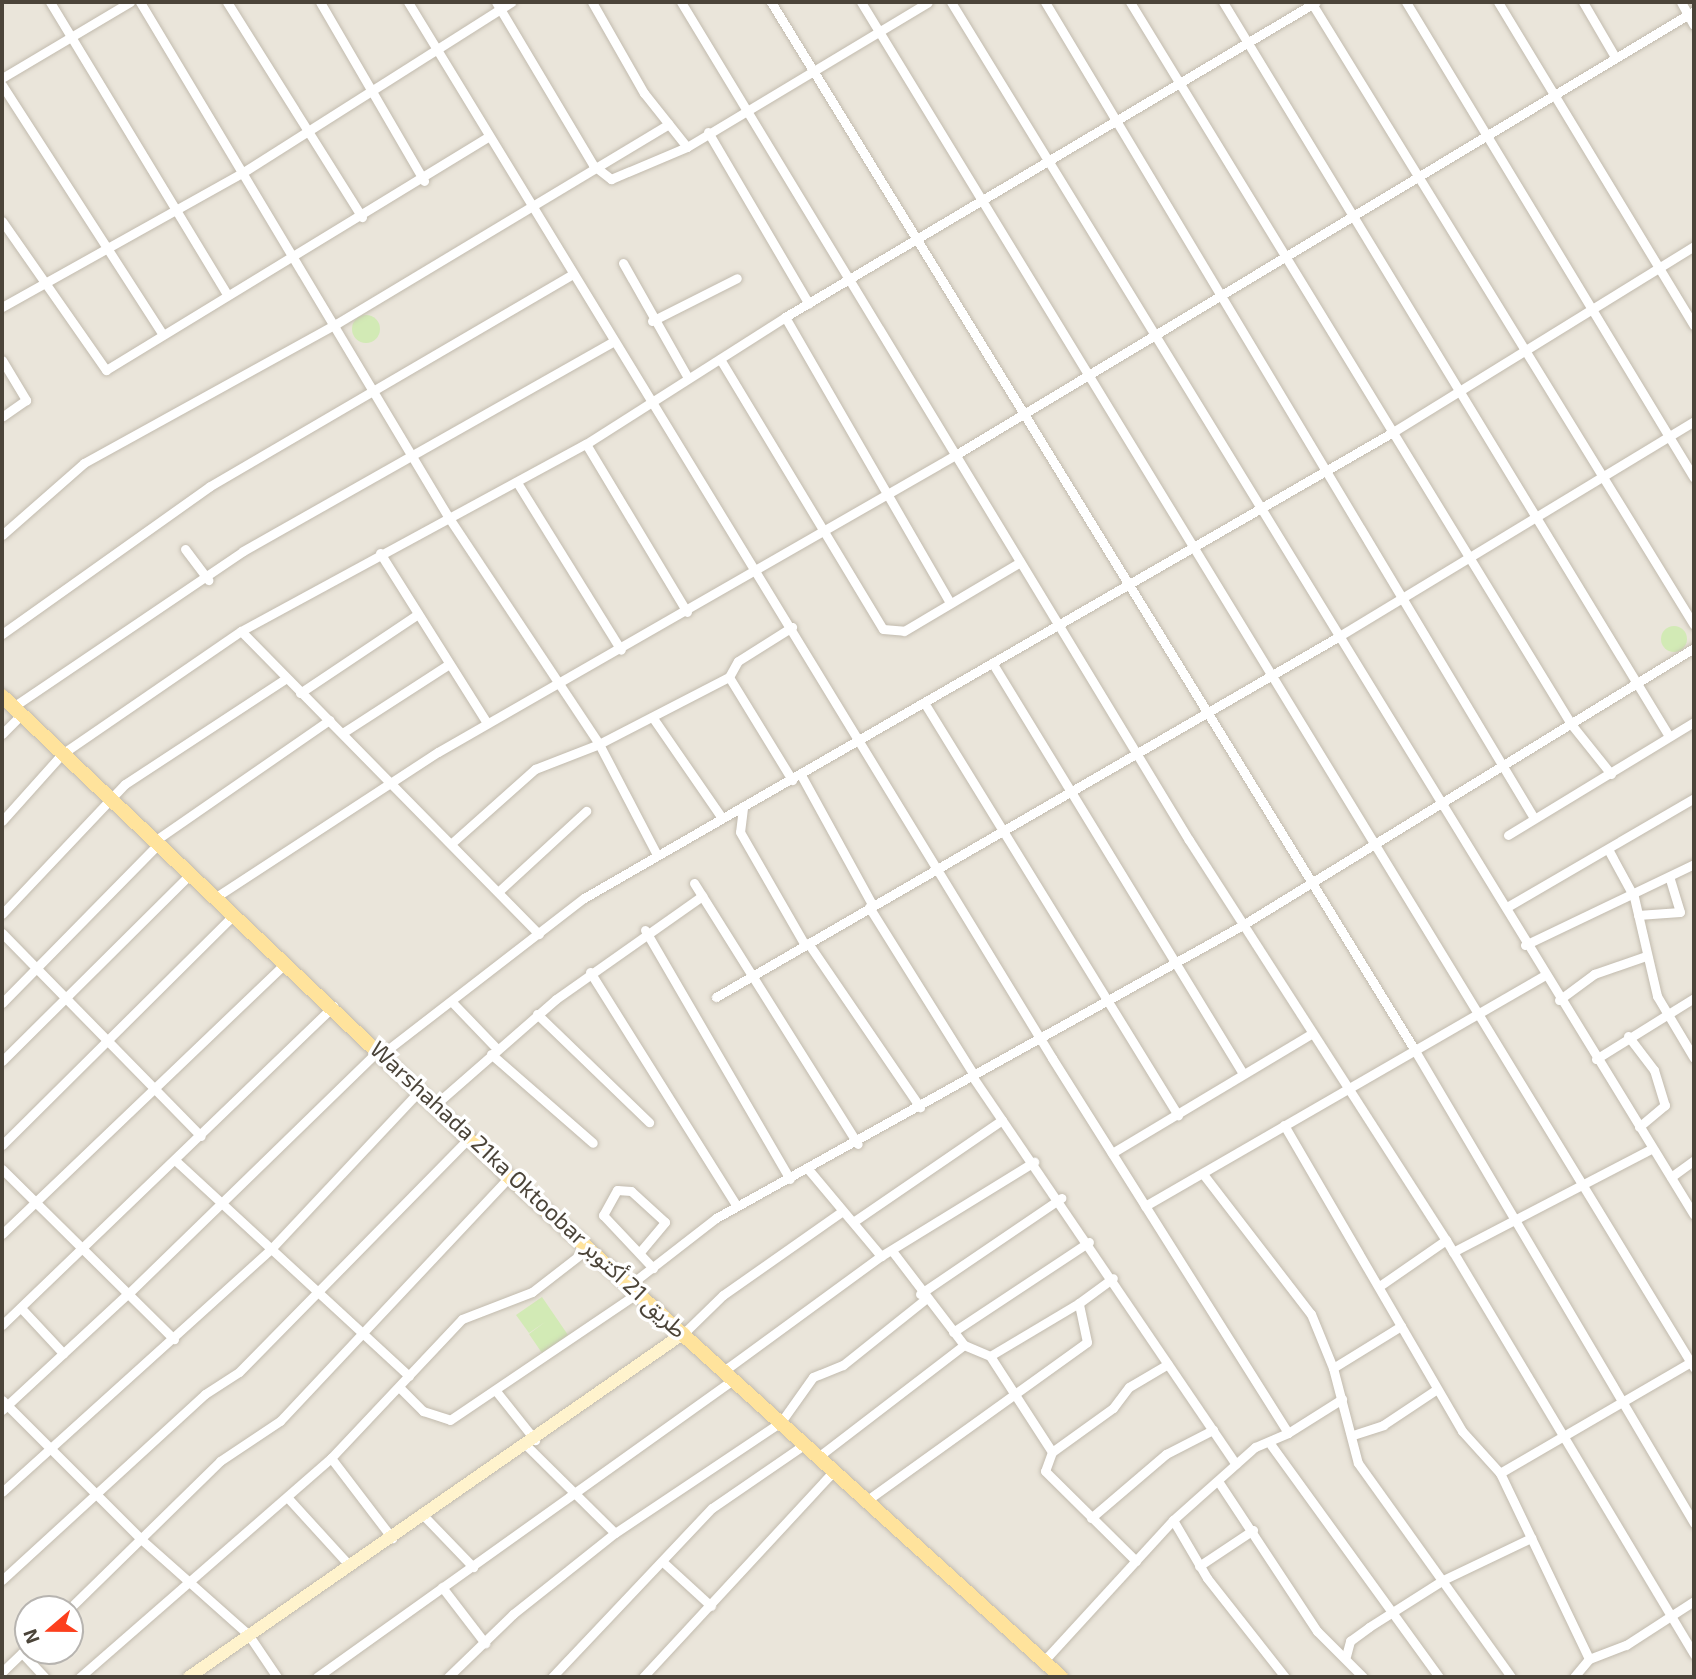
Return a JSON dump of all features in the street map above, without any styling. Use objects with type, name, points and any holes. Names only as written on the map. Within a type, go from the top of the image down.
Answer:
[{"type":"main road","name":"Warshahada 21ka Oktoobar طريق 21 أكتوبر","points":[[12,706],[421,1089],[509,1177],[591,1247],[1061,1677]]},
{"type":"street","points":[[50,2],[173,209],[227,294]]},
{"type":"street","points":[[2,78],[130,2]]},
{"type":"street","points":[[139,2],[336,324],[449,518],[556,686],[599,744],[657,855]]},
{"type":"street","points":[[226,2],[362,218]]},
{"type":"street","points":[[320,2],[424,181]]},
{"type":"street","points":[[408,2],[488,137],[758,569],[859,741],[942,869],[1039,1036],[1289,1433]]},
{"type":"street","points":[[2,307],[42,280],[242,173],[371,89],[438,51],[498,5],[511,2]]},
{"type":"street","points":[[592,2],[669,124],[687,147]]},
{"type":"street","points":[[681,2],[744,110],[853,281],[1020,562],[1062,624],[1241,926],[1344,1090],[1446,1240],[1565,1434],[1694,1654]]},
{"type":"street","points":[[771,2],[1309,885],[1413,1049],[1694,1523]]},
{"type":"street","points":[[861,2],[1091,373],[1269,675],[1693,1363],[1623,1400],[1500,1473]]},
{"type":"street","points":[[498,5],[593,165],[619,178],[687,147],[744,110],[928,2]]},
{"type":"street","points":[[951,2],[1259,505],[1336,638],[1507,907],[1525,945],[1651,1149],[1692,1205],[1694,1215]]},
{"type":"street","points":[[1045,2],[1534,818]]},
{"type":"street","points":[[1130,2],[1287,255],[1571,724],[1611,774]]},
{"type":"street","points":[[1223,2],[1352,215],[1455,393],[1669,736]]},
{"type":"street","points":[[1406,2],[1490,134],[1590,309],[1694,478]]},
{"type":"street","points":[[1497,2],[1694,325]]},
{"type":"street","points":[[1583,2],[1615,57]]},
{"type":"street","points":[[1681,2],[1691,13],[1694,25]]},
{"type":"street","points":[[2,821],[62,754],[242,631],[380,553],[518,484],[586,444],[651,399],[785,317],[853,281],[1313,3],[1694,625]]},
{"type":"street","points":[[216,897],[487,723],[621,650],[824,529],[957,454],[1691,13]]},
{"type":"street","points":[[2,85],[102,248],[161,332]]},
{"type":"street","points":[[2,535],[84,463],[336,324],[532,207],[593,165],[669,124]]},
{"type":"street","points":[[708,132],[809,304]]},
{"type":"street","points":[[2,221],[106,370],[161,332],[424,181],[488,137]]},
{"type":"street","points":[[277,1677],[248,1634],[142,1540],[4,1405],[223,1207],[380,1052],[452,1002],[539,933],[657,855],[925,704],[1126,586],[1191,544],[1393,432],[1523,348],[1694,246]]},
{"type":"street","points":[[623,263],[652,321],[688,378]]},
{"type":"street","points":[[2,634],[210,486],[573,274]]},
{"type":"street","points":[[652,321],[737,278]]},
{"type":"street","points":[[785,317],[890,493],[949,601]]},
{"type":"street","points":[[2,734],[12,706],[208,580],[243,551],[614,341]]},
{"type":"street","points":[[720,359],[883,629],[904,631],[949,601],[1020,562]]},
{"type":"street","points":[[2,360],[26,400],[2,417]]},
{"type":"street","points":[[716,997],[870,906],[942,869],[1204,712],[1336,638],[1531,516],[1694,421]]},
{"type":"street","points":[[586,444],[687,612]]},
{"type":"street","points":[[518,484],[621,650]]},
{"type":"street","points":[[185,549],[208,580]]},
{"type":"street","points":[[380,553],[487,723]]},
{"type":"street","points":[[300,693],[418,614]]},
{"type":"street","points":[[453,842],[535,769],[599,744],[729,677],[738,661],[792,627]]},
{"type":"street","points":[[242,631],[285,680],[344,732],[391,785],[453,842],[539,933]]},
{"type":"street","points":[[400,1388],[441,1421],[496,1391],[635,1288],[653,1268],[737,1206],[859,1144],[1039,1036],[1241,926],[1694,648]]},
{"type":"street","points":[[344,732],[449,664]]},
{"type":"street","points":[[993,664],[1243,1073]]},
{"type":"street","points":[[729,677],[797,777],[870,906],[973,1075],[1002,1120],[1061,1198],[1236,1464]]},
{"type":"street","points":[[2,914],[111,797],[285,680]]},
{"type":"street","points":[[925,704],[1110,999],[1178,1115]]},
{"type":"street","points":[[653,718],[722,818]]},
{"type":"street","points":[[2,1003],[38,970],[157,842],[329,720]]},
{"type":"street","points":[[1508,835],[1694,722]]},
{"type":"street","points":[[1507,907],[1609,852],[1694,798]]},
{"type":"street","points":[[743,808],[740,832],[807,944],[920,1107]]},
{"type":"street","points":[[498,892],[586,811]]},
{"type":"street","points":[[1609,852],[1634,897],[1646,956],[1665,1013],[1694,1058]]},
{"type":"street","points":[[1525,945],[1670,880],[1694,864]]},
{"type":"street","points":[[2,1061],[69,999],[191,873]]},
{"type":"street","points":[[1638,915],[1680,912],[1670,880]]},
{"type":"street","points":[[694,883],[859,1144]]},
{"type":"street","points":[[436,1104],[537,1014],[590,972],[645,930],[702,895]]},
{"type":"street","points":[[2,1145],[109,1042],[234,915]]},
{"type":"street","points":[[645,930],[790,1179]]},
{"type":"street","points":[[2,933],[201,1136]]},
{"type":"street","points":[[1559,1000],[1594,974],[1646,956]]},
{"type":"street","points":[[2,1234],[286,963]]},
{"type":"street","points":[[590,972],[737,1206]]},
{"type":"street","points":[[1145,1206],[1413,1049],[1544,976]]},
{"type":"street","points":[[1596,1059],[1628,1036],[1694,998]]},
{"type":"street","points":[[452,1002],[494,1051],[593,1143]]},
{"type":"street","points":[[2,1325],[176,1161],[333,1006]]},
{"type":"street","points":[[537,1014],[649,1122]]},
{"type":"street","points":[[1112,1153],[1311,1034]]},
{"type":"street","points":[[1628,1036],[1654,1070],[1665,1105],[1639,1127]]},
{"type":"street","points":[[2,1492],[270,1250],[421,1089]]},
{"type":"street","points":[[856,1220],[1002,1120]]},
{"type":"street","points":[[1284,1125],[1381,1285],[1401,1326],[1462,1431],[1500,1473],[1589,1659]]},
{"type":"street","points":[[2,1580],[94,1493],[239,1372],[470,1137]]},
{"type":"street","points":[[1453,1252],[1651,1149]]},
{"type":"street","points":[[1671,1177],[1694,1160]]},
{"type":"street","points":[[176,1161],[315,1294],[409,1376]]},
{"type":"street","points":[[317,1677],[572,1493],[881,1256],[893,1252],[1034,1162]]},
{"type":"street","points":[[2,1169],[174,1339]]},
{"type":"street","points":[[808,1169],[841,1212],[856,1220],[881,1256]]},
{"type":"street","points":[[1203,1174],[1311,1314],[1334,1368],[1358,1463],[1511,1677]]},
{"type":"street","points":[[84,1595],[220,1461],[279,1421],[364,1334],[509,1177]]},
{"type":"street","points":[[640,1252],[665,1223],[631,1191],[617,1190],[603,1215],[653,1268]]},
{"type":"street","points":[[448,1677],[615,1533],[780,1422],[813,1377],[843,1365],[922,1297],[1061,1198]]},
{"type":"street","points":[[188,1677],[532,1444],[684,1333],[723,1295],[841,1212]]},
{"type":"street","points":[[1381,1285],[1446,1240]]},
{"type":"street","points":[[953,1332],[1089,1242]]},
{"type":"street","points":[[80,1677],[186,1579],[331,1458],[470,1312],[532,1292],[591,1247]]},
{"type":"street","points":[[893,1252],[922,1297],[964,1345],[990,1356],[1052,1452]]},
{"type":"street","points":[[990,1356],[1079,1303],[1113,1278]]},
{"type":"street","points":[[866,1501],[1087,1342],[1079,1303]]},
{"type":"street","points":[[21,1308],[64,1353]]},
{"type":"street","points":[[1334,1368],[1401,1326]]},
{"type":"street","points":[[818,1457],[964,1345]]},
{"type":"street","points":[[1136,1561],[1045,1471],[1052,1452],[1113,1408],[1129,1387],[1168,1364]]},
{"type":"street","points":[[1353,1435],[1383,1425],[1437,1390]]},
{"type":"street","points":[[496,1391],[532,1444],[572,1493],[615,1533]]},
{"type":"street","points":[[1044,1661],[1173,1520],[1255,1447],[1271,1445],[1342,1399]]},
{"type":"street","points":[[1091,1518],[1166,1454],[1213,1430]]},
{"type":"street","points":[[552,1677],[712,1508],[805,1444]]},
{"type":"street","points":[[1271,1445],[1391,1616],[1439,1677]]},
{"type":"street","points":[[331,1458],[392,1538]]},
{"type":"street","points":[[643,1677],[834,1471]]},
{"type":"street","points":[[1218,1481],[1253,1530],[1317,1631],[1346,1656],[1363,1677]]},
{"type":"street","points":[[287,1497],[350,1566]]},
{"type":"street","points":[[424,1516],[472,1567]]},
{"type":"street","points":[[1173,1520],[1199,1566],[1285,1677]]},
{"type":"street","points":[[1199,1566],[1253,1530]]},
{"type":"street","points":[[1346,1656],[1350,1641],[1443,1580],[1531,1538]]},
{"type":"street","points":[[663,1562],[710,1606]]},
{"type":"street","points":[[442,1587],[485,1643]]},
{"type":"street","points":[[1574,1677],[1589,1659],[1694,1601]]},
{"type":"shaded area","points":[[2,2],[1694,2],[1694,1677],[2,1677]]},
{"type":"green space","points":[[366,315],[376,319],[380,329],[376,339],[366,343],[356,339],[352,329],[356,319]]},
{"type":"green space","points":[[1674,626],[1683,630],[1687,639],[1683,648],[1674,652],[1665,648],[1661,639],[1665,630]]},
{"type":"green space","points":[[542,1297],[568,1335],[542,1353],[529,1334],[545,1322],[529,1333],[516,1315]]}]
